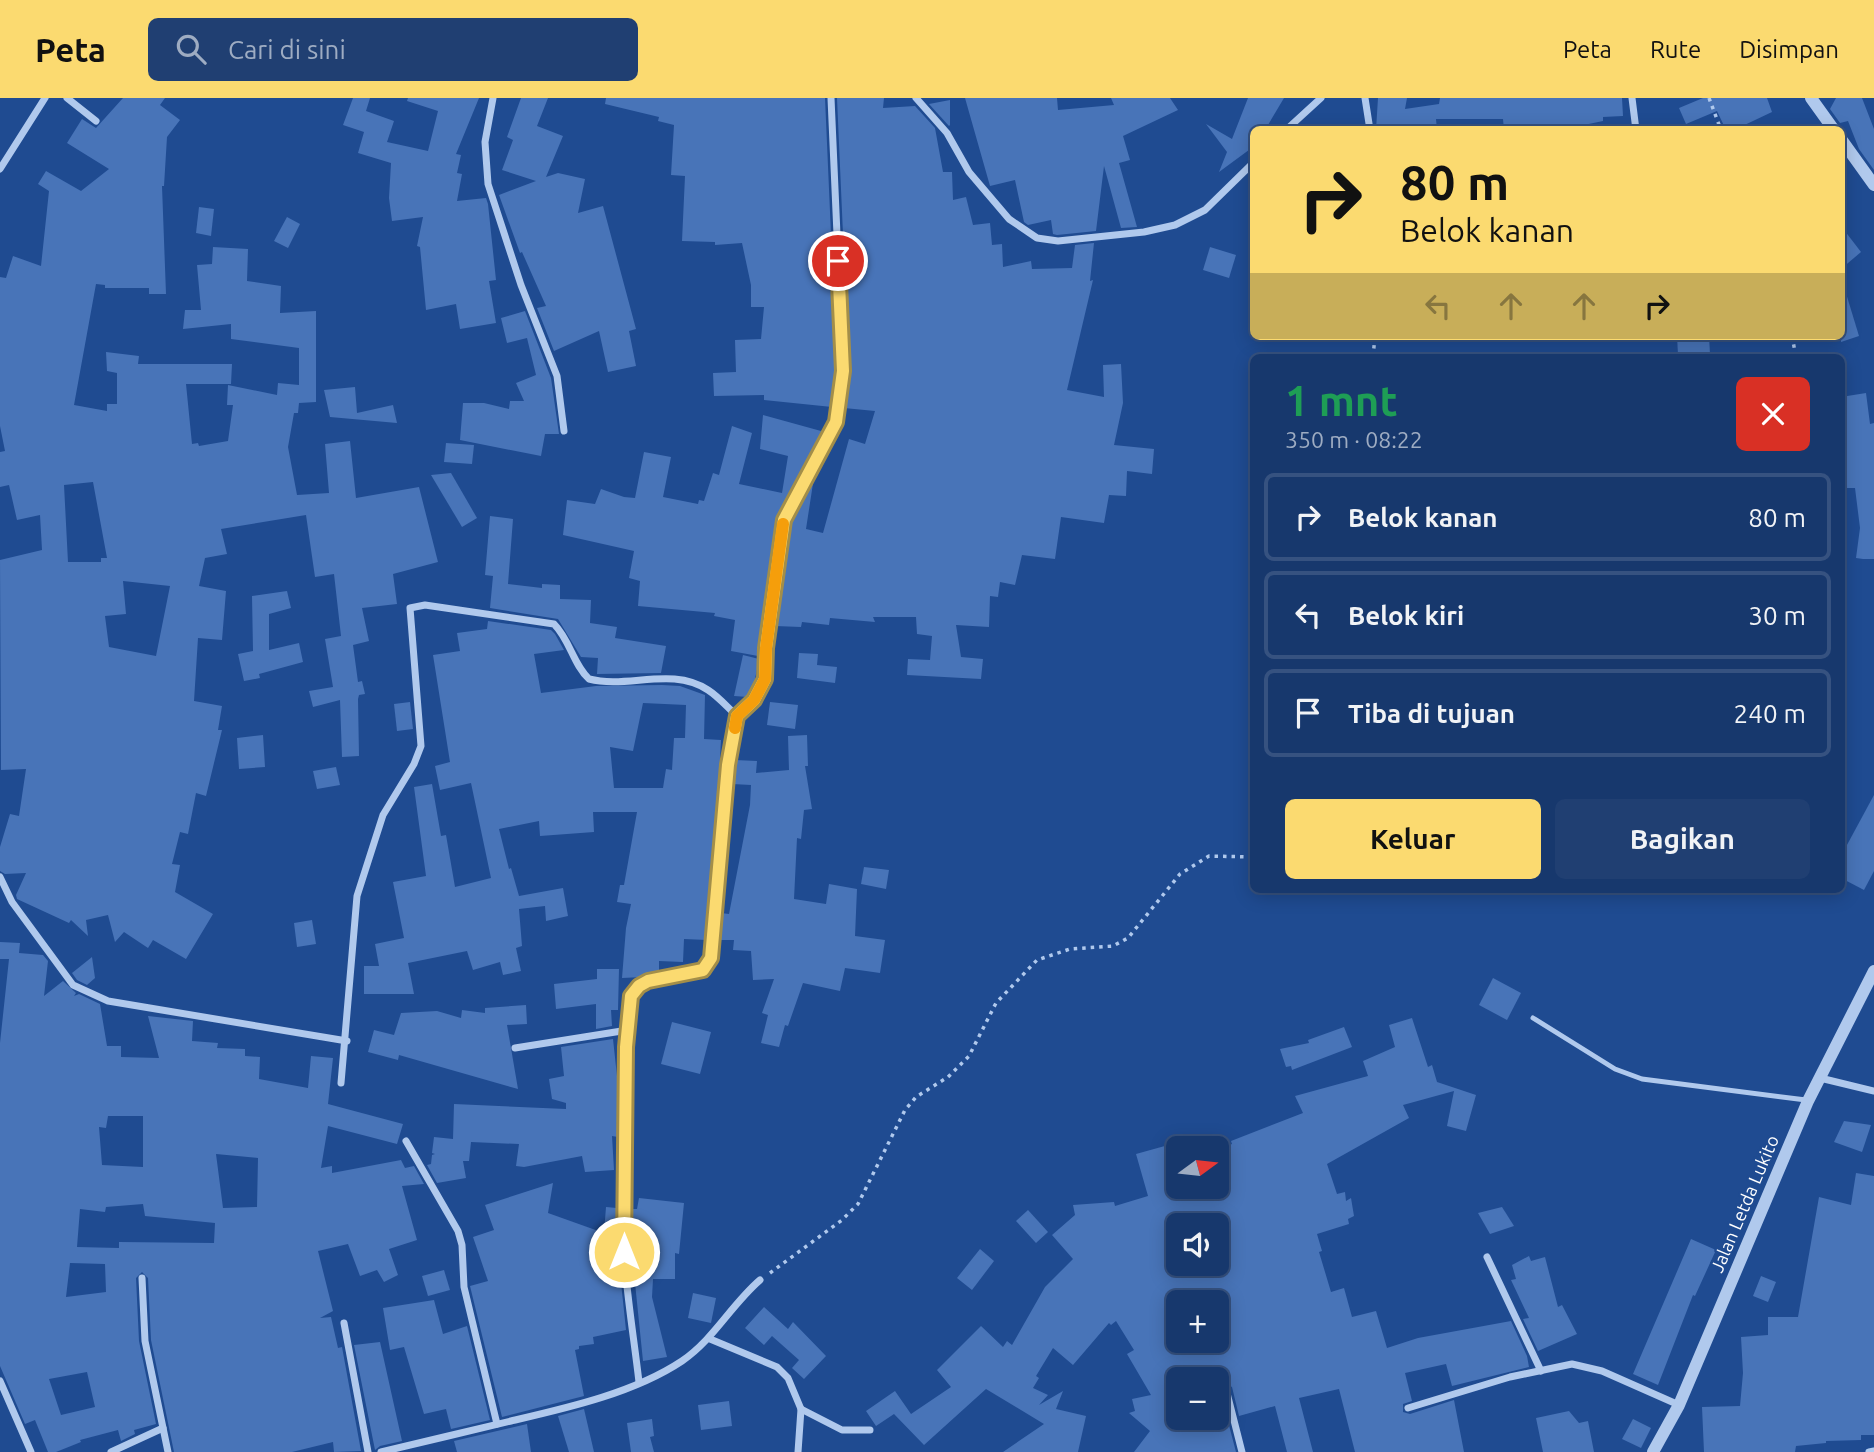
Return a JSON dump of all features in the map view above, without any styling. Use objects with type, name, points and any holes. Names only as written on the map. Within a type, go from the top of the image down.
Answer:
[{"type":"street","points":[[0,169],[45,98]]},
{"type":"street","points":[[66,98],[96,121]]},
{"type":"street","points":[[494,98],[485,142],[488,184],[521,285],[557,376],[564,431]]},
{"type":"street","points":[[639,1382],[624,1252],[631,996],[639,986],[648,981],[703,970],[711,958],[728,765],[737,716],[754,700],[765,679],[766,648],[784,520],[836,422],[843,371],[831,98]]},
{"type":"street","points":[[916,98],[947,133],[969,172],[1009,219],[1037,238],[1058,241],[1144,232],[1175,225],[1205,210],[1250,166]]},
{"type":"street","points":[[1290,126],[1321,98]]},
{"type":"street","points":[[1365,98],[1369,126]]},
{"type":"street","points":[[1632,98],[1636,126]]},
{"type":"street","points":[[1811,98],[1831,126]]},
{"type":"street","points":[[1845,145],[1874,185]]},
{"type":"street","points":[[341,1083],[347,1041],[357,896],[383,815],[414,764],[421,746],[410,608],[425,605],[554,624],[564,633],[583,673],[589,679],[627,682],[667,678],[693,682],[709,691],[737,716]]},
{"type":"street","points":[[0,877],[12,902],[73,985],[107,1000],[347,1041]]},
{"type":"street","name":"Jalan Letda Lukito","points":[[1653,1452],[1679,1405],[1808,1101],[1874,971]]},
{"type":"street","points":[[515,1048],[628,1030]]},
{"type":"street","points":[[1820,1077],[1874,1091]]},
{"type":"street","points":[[406,1141],[458,1230],[462,1245],[464,1287],[497,1424]]},
{"type":"street","points":[[1487,1256],[1541,1371]]},
{"type":"street","points":[[142,1278],[145,1341],[168,1452]]},
{"type":"street","points":[[381,1452],[593,1402],[639,1382],[680,1362],[710,1339],[733,1307],[760,1280]]},
{"type":"street","points":[[344,1323],[368,1452]]},
{"type":"street","points":[[710,1339],[777,1367],[788,1378],[801,1409],[798,1452]]},
{"type":"street","points":[[1408,1408],[1564,1365],[1581,1365],[1602,1371],[1679,1405]]},
{"type":"street","points":[[0,1381],[31,1452]]},
{"type":"street","points":[[1229,1402],[1242,1452]]},
{"type":"street","points":[[801,1409],[842,1430],[870,1430]]},
{"type":"street","points":[[111,1452],[163,1429]]},
{"type":"lane","points":[[1533,1018],[1615,1069],[1642,1079],[1808,1101]]},
{"type":"path","points":[[1709,98],[1720,126]]},
{"type":"path","points":[[760,1280],[842,1220],[858,1205],[905,1111],[916,1097],[948,1077],[969,1056],[996,1003],[1037,961],[1070,949],[1113,946],[1128,938],[1180,874],[1209,856],[1250,857]]},
{"type":"building","points":[[123,98],[165,98],[160,105],[180,120],[167,137],[162,186],[166,294],[149,294],[149,288],[105,288],[105,285],[96,284],[74,405],[107,411],[107,404],[117,404],[117,373],[107,371],[106,352],[139,356],[138,364],[232,364],[231,384],[186,384],[192,444],[198,443],[199,446],[228,441],[233,405],[227,405],[228,385],[277,395],[278,383],[299,385],[299,348],[231,339],[231,324],[183,329],[185,310],[201,310],[197,265],[212,264],[213,247],[248,249],[247,281],[281,286],[280,313],[316,311],[316,402],[299,403],[298,413],[294,413],[288,447],[297,495],[329,493],[325,444],[350,441],[356,498],[419,487],[438,562],[393,574],[397,604],[362,608],[369,641],[353,645],[358,682],[362,681],[365,694],[359,695],[358,699],[359,756],[342,757],[340,700],[313,707],[309,691],[333,687],[325,639],[341,636],[334,574],[315,577],[306,515],[221,529],[227,554],[205,558],[199,586],[226,591],[222,640],[198,638],[194,701],[222,706],[218,730],[222,730],[206,796],[196,793],[188,834],[180,832],[172,864],[180,865],[175,892],[213,914],[186,959],[153,940],[148,948],[124,932],[115,942],[108,915],[86,920],[88,936],[71,920],[69,923],[17,899],[16,895],[26,873],[5,874],[0,871],[0,847],[10,814],[19,816],[26,769],[1,770],[0,560],[42,550],[40,515],[17,520],[9,485],[0,487],[0,452],[5,451],[0,426],[0,277],[6,278],[13,256],[41,266],[49,191],[38,184],[46,171],[81,191],[109,169],[67,143],[82,119],[96,128]],"holes":[[[93,482],[107,558],[101,558],[101,562],[68,562],[64,485]],[[123,581],[170,586],[156,656],[109,647],[105,616],[126,614]]]},
{"type":"building","points":[[353,98],[370,98],[366,111],[394,121],[387,142],[428,151],[438,111],[407,101],[408,98],[479,98],[456,154],[461,155],[457,173],[462,174],[457,201],[486,198],[488,204],[496,280],[489,281],[496,323],[460,329],[456,304],[426,310],[420,247],[417,246],[423,217],[392,221],[389,198],[391,163],[358,153],[364,132],[343,125]]},
{"type":"building","points":[[521,98],[548,98],[537,126],[563,136],[546,177],[558,173],[585,179],[578,213],[603,206],[636,329],[629,331],[636,366],[608,372],[599,331],[554,351],[537,308],[546,306],[522,252],[520,253],[499,195],[536,181],[502,170],[513,140],[507,137]]},
{"type":"building","points":[[606,98],[825,98],[837,371],[832,407],[764,400],[764,395],[714,396],[713,373],[736,372],[735,340],[761,339],[764,307],[751,307],[751,285],[742,243],[715,245],[715,242],[682,241],[685,176],[671,175],[674,125],[658,121],[659,117],[605,104]]},
{"type":"building","points":[[837,98],[884,98],[883,108],[915,106],[935,128],[943,172],[952,172],[953,200],[966,197],[973,225],[990,223],[992,245],[1002,244],[1003,267],[1031,261],[1032,269],[1072,268],[1075,245],[1094,243],[1090,281],[1093,280],[1067,390],[1104,397],[1103,365],[1121,364],[1123,403],[1114,445],[1154,449],[1152,474],[1127,471],[1126,496],[1109,495],[1104,523],[1061,517],[1055,559],[1022,555],[1015,585],[1000,582],[998,597],[990,596],[989,627],[956,625],[961,657],[983,659],[981,679],[907,675],[908,659],[930,660],[932,636],[917,634],[916,617],[873,617],[875,622],[830,618],[829,625],[802,622],[801,627],[775,626],[790,522],[814,477],[806,529],[823,533],[849,439],[865,444],[875,411],[844,408],[849,371]]},
{"type":"building","points":[[965,98],[1057,98],[1058,110],[1114,105],[1111,98],[1170,98],[1178,110],[1123,136],[1130,160],[1119,163],[1137,227],[1121,228],[1104,166],[1096,231],[1057,235],[1053,234],[1051,220],[1028,225],[1024,222],[1015,180],[990,186]]},
{"type":"building","points":[[1248,98],[1284,98],[1267,126],[1250,126],[1250,149],[1219,172],[1227,152],[1206,124],[1232,139]]},
{"type":"building","points":[[1378,98],[1407,98],[1405,109],[1439,104],[1440,98],[1622,98],[1623,116],[1603,117],[1603,121],[1579,126],[1504,126],[1503,119],[1436,119],[1437,126],[1376,126]]},
{"type":"building","points":[[1703,98],[1767,98],[1772,112],[1742,126],[1724,126],[1717,111],[1686,124],[1679,108]]},
{"type":"building","points":[[1836,98],[1862,98],[1874,129],[1874,170],[1859,149],[1848,121],[1840,123],[1830,109]]},
{"type":"building","points":[[950,100],[950,125],[949,126],[929,104]]},
{"type":"building","points":[[199,207],[214,209],[211,236],[196,233]]},
{"type":"building","points":[[287,217],[300,224],[288,248],[274,241]]},
{"type":"building","points":[[1845,231],[1861,252],[1845,266]]},
{"type":"building","points":[[1210,247],[1236,255],[1229,278],[1203,270]]},
{"type":"building","points":[[1845,290],[1859,336],[1841,342],[1845,340]]},
{"type":"building","points":[[525,311],[551,378],[559,434],[545,434],[541,456],[460,440],[463,403],[484,403],[509,409],[510,401],[524,401],[516,383],[536,375],[527,338],[507,343],[501,318]]},
{"type":"building","points":[[1677,340],[1709,340],[1710,354],[1678,354]]},
{"type":"building","points":[[355,387],[357,413],[393,405],[397,423],[330,417],[324,390]]},
{"type":"building","points":[[1866,393],[1870,424],[1874,423],[1874,559],[1856,558],[1860,528],[1855,488],[1845,488],[1845,396]]},
{"type":"building","points":[[763,415],[821,431],[820,440],[778,519],[758,656],[731,651],[735,620],[714,616],[715,613],[638,606],[640,581],[629,578],[634,551],[563,535],[567,500],[595,504],[601,489],[635,498],[644,452],[671,457],[663,497],[698,504],[699,500],[704,501],[713,473],[719,475],[732,426],[752,433],[739,484],[782,493],[788,456],[760,449]]},
{"type":"building","points":[[446,443],[474,445],[472,464],[444,462]]},
{"type":"building","points":[[451,473],[477,518],[462,527],[431,475]]},
{"type":"building","points":[[490,516],[513,519],[508,584],[542,588],[542,584],[560,585],[560,599],[591,600],[590,623],[617,627],[615,638],[666,646],[661,673],[597,674],[598,658],[581,657],[558,619],[490,608],[493,576],[485,575]]},
{"type":"building","points":[[287,591],[291,608],[269,614],[269,650],[299,643],[303,662],[244,681],[238,654],[253,651],[252,596]]},
{"type":"building","points":[[488,621],[551,630],[555,634],[564,650],[534,654],[541,693],[596,686],[662,685],[680,686],[705,695],[704,739],[721,740],[720,759],[723,759],[707,940],[684,939],[683,962],[659,961],[659,972],[643,977],[622,978],[631,904],[617,902],[620,885],[624,885],[637,812],[593,812],[594,832],[540,836],[539,821],[499,829],[519,896],[563,888],[568,916],[546,921],[545,906],[519,909],[522,946],[516,948],[521,971],[503,975],[500,962],[473,970],[467,951],[408,963],[414,994],[364,994],[364,966],[379,966],[375,944],[404,938],[393,882],[426,876],[414,787],[432,784],[441,836],[446,835],[455,887],[491,878],[471,783],[440,790],[435,766],[450,762],[433,655],[460,651],[457,633],[487,629]],"holes":[[[643,703],[686,705],[685,738],[674,738],[672,770],[666,769],[663,788],[614,788],[610,747],[633,751]]]},
{"type":"building","points":[[799,653],[818,654],[817,665],[837,667],[835,683],[797,678]]},
{"type":"building","points":[[743,655],[759,659],[753,689],[748,697],[734,696]]},
{"type":"building","points":[[410,702],[413,729],[397,731],[394,704]]},
{"type":"building","points":[[770,702],[798,705],[795,729],[767,725]]},
{"type":"building","points":[[263,735],[265,767],[239,769],[237,738]]},
{"type":"building","points":[[807,735],[808,766],[805,766],[812,809],[804,810],[801,839],[797,838],[794,899],[826,904],[829,884],[857,889],[855,936],[885,940],[880,973],[845,968],[840,991],[803,983],[788,1026],[785,1025],[779,1047],[761,1043],[768,1015],[762,1013],[774,979],[753,980],[751,951],[733,950],[734,940],[719,940],[721,913],[729,914],[750,805],[751,785],[732,784],[735,760],[757,761],[756,773],[789,770],[788,736]]},
{"type":"building","points":[[336,767],[340,785],[317,789],[313,771]]},
{"type":"building","points":[[1874,795],[1874,871],[1864,890],[1845,880],[1845,849]]},
{"type":"building","points":[[864,867],[889,870],[886,889],[861,884]]},
{"type":"building","points":[[312,920],[316,944],[297,947],[294,923]]},
{"type":"building","points":[[0,942],[20,943],[19,953],[43,955],[48,961],[44,996],[63,981],[76,993],[74,996],[79,994],[100,1004],[107,1046],[121,1046],[121,1057],[159,1058],[148,1016],[193,1021],[192,1041],[218,1043],[217,1048],[245,1049],[245,1056],[260,1057],[259,1079],[308,1088],[311,1056],[333,1058],[328,1104],[403,1124],[397,1144],[328,1126],[321,1168],[332,1166],[332,1173],[401,1160],[405,1168],[414,1166],[424,1184],[402,1186],[417,1240],[389,1249],[398,1275],[384,1282],[377,1270],[360,1276],[348,1244],[318,1251],[333,1311],[320,1318],[331,1317],[338,1348],[342,1347],[361,1451],[334,1452],[333,1442],[292,1452],[174,1452],[151,1340],[148,1278],[142,1272],[136,1278],[139,1341],[156,1424],[134,1430],[135,1434],[121,1441],[118,1430],[80,1440],[81,1442],[56,1452],[48,1452],[35,1420],[25,1424],[0,1366],[0,1043],[9,959],[0,959]],"holes":[[[108,1116],[143,1116],[143,1167],[102,1165],[99,1127],[106,1128]],[[216,1154],[258,1158],[257,1207],[223,1208]],[[143,1204],[145,1216],[215,1223],[214,1243],[119,1242],[119,1248],[77,1247],[80,1209],[105,1212],[106,1207]],[[70,1263],[105,1264],[106,1292],[66,1297]],[[87,1372],[95,1407],[61,1415],[49,1379]]]},
{"type":"building","points":[[92,957],[95,978],[87,985],[77,980],[72,973]]},
{"type":"building","points":[[597,969],[619,969],[618,1010],[611,1010],[612,1026],[596,1029],[596,1004],[556,1009],[554,984],[597,979]]},
{"type":"building","points":[[1493,978],[1521,993],[1507,1020],[1479,1005]]},
{"type":"building","points":[[526,1005],[527,1024],[507,1025],[518,1089],[399,1055],[398,1060],[368,1052],[374,1030],[394,1035],[401,1013],[437,1011],[461,1018],[462,1010],[485,1013],[485,1008]]},
{"type":"building","points":[[1412,1018],[1428,1067],[1432,1065],[1437,1082],[1476,1095],[1466,1131],[1447,1126],[1454,1091],[1403,1105],[1409,1118],[1327,1164],[1337,1194],[1345,1192],[1346,1201],[1351,1198],[1354,1216],[1348,1219],[1349,1224],[1317,1234],[1322,1251],[1319,1252],[1331,1292],[1344,1288],[1352,1317],[1376,1311],[1387,1348],[1418,1338],[1511,1321],[1527,1356],[1529,1367],[1452,1386],[1446,1364],[1405,1373],[1412,1401],[1403,1404],[1403,1412],[1410,1414],[1454,1400],[1464,1452],[1355,1452],[1339,1389],[1299,1398],[1313,1452],[1287,1452],[1275,1406],[1239,1416],[1232,1387],[1229,1385],[1229,1367],[1166,1367],[1166,1430],[1229,1430],[1229,1425],[1236,1452],[1134,1452],[1150,1431],[1129,1413],[1135,1411],[1132,1399],[1151,1395],[1127,1354],[1134,1350],[1116,1321],[1111,1325],[1109,1323],[1073,1365],[1053,1348],[1036,1376],[1039,1378],[1033,1388],[1048,1395],[1039,1405],[1063,1391],[1056,1409],[1086,1416],[1078,1452],[1003,1452],[1044,1424],[986,1389],[924,1445],[894,1414],[876,1426],[866,1411],[895,1391],[911,1414],[951,1387],[937,1370],[981,1326],[1003,1347],[1007,1341],[1012,1345],[1045,1287],[1073,1259],[1052,1235],[1075,1215],[1073,1205],[1114,1202],[1115,1206],[1148,1196],[1136,1154],[1166,1146],[1166,1199],[1229,1199],[1231,1141],[1303,1113],[1295,1096],[1368,1076],[1363,1061],[1395,1047],[1389,1025]]},
{"type":"building","points":[[672,1022],[711,1032],[700,1074],[661,1064]]},
{"type":"building","points":[[1344,1027],[1352,1047],[1292,1070],[1291,1066],[1286,1067],[1280,1049],[1309,1043],[1308,1040]]},
{"type":"building","points":[[613,1039],[619,1076],[618,1137],[612,1136],[614,1170],[585,1172],[582,1156],[524,1167],[516,1166],[519,1144],[471,1142],[469,1161],[463,1161],[466,1178],[437,1183],[427,1165],[431,1164],[432,1155],[435,1154],[432,1153],[434,1137],[453,1139],[454,1104],[566,1109],[566,1103],[552,1099],[549,1079],[564,1076],[561,1047]]},
{"type":"building","points":[[1844,1121],[1871,1125],[1862,1152],[1834,1142]]},
{"type":"building","points":[[1856,1173],[1874,1176],[1874,1435],[1861,1435],[1861,1440],[1826,1441],[1796,1446],[1795,1452],[1704,1452],[1702,1407],[1740,1406],[1743,1373],[1741,1337],[1768,1335],[1768,1317],[1798,1317],[1819,1197],[1851,1205]]},
{"type":"building","points":[[553,1183],[548,1213],[604,1233],[606,1207],[617,1208],[618,1254],[626,1330],[593,1337],[594,1344],[579,1346],[579,1349],[575,1350],[584,1396],[502,1417],[470,1286],[488,1281],[473,1237],[494,1230],[485,1205]]},
{"type":"building","points":[[639,1198],[684,1203],[679,1254],[675,1253],[675,1279],[653,1279],[652,1297],[667,1357],[643,1361],[629,1209],[637,1209]]},
{"type":"building","points":[[1502,1207],[1514,1226],[1490,1234],[1478,1213]]},
{"type":"building","points":[[1028,1210],[1048,1232],[1036,1243],[1016,1221]]},
{"type":"building","points":[[1691,1239],[1716,1250],[1695,1296],[1693,1295],[1658,1385],[1633,1374]]},
{"type":"building","points":[[980,1249],[994,1261],[972,1290],[957,1278]]},
{"type":"building","points":[[1529,1256],[1531,1261],[1545,1257],[1558,1307],[1562,1305],[1577,1334],[1538,1351],[1523,1319],[1529,1318],[1511,1280],[1516,1279],[1512,1265]]},
{"type":"building","points":[[444,1270],[450,1290],[428,1296],[422,1276]]},
{"type":"building","points":[[1761,1276],[1776,1282],[1768,1302],[1753,1296]]},
{"type":"building","points":[[693,1293],[716,1298],[711,1323],[688,1318]]},
{"type":"building","points":[[434,1300],[443,1334],[467,1326],[490,1420],[451,1429],[446,1409],[424,1414],[404,1347],[390,1350],[383,1308]]},
{"type":"building","points":[[764,1307],[788,1329],[793,1322],[826,1356],[804,1379],[792,1368],[799,1360],[772,1336],[764,1345],[745,1328]]},
{"type":"building","points":[[380,1342],[402,1441],[380,1446],[375,1450],[354,1345]]},
{"type":"building","points":[[729,1401],[732,1426],[701,1430],[698,1405]]},
{"type":"building","points":[[584,1409],[594,1452],[569,1452],[558,1416]]},
{"type":"building","points":[[1569,1411],[1579,1423],[1588,1421],[1594,1452],[1543,1452],[1536,1418]]},
{"type":"building","points":[[652,1419],[654,1436],[650,1437],[654,1452],[631,1452],[627,1423]]},
{"type":"building","points":[[1633,1419],[1651,1428],[1641,1448],[1622,1439]]},
{"type":"building","points":[[527,1424],[531,1452],[457,1452],[454,1441]]},
{"type":"slow traffic","points":[[735,728],[737,716],[754,700],[765,679],[766,648],[783,524]]},
{"type":"route","points":[[624,1252],[626,1047],[631,996],[639,986],[648,981],[703,970],[711,958],[728,765],[737,716],[754,700],[765,679],[766,648],[784,520],[836,422],[843,371],[838,261]]}]
